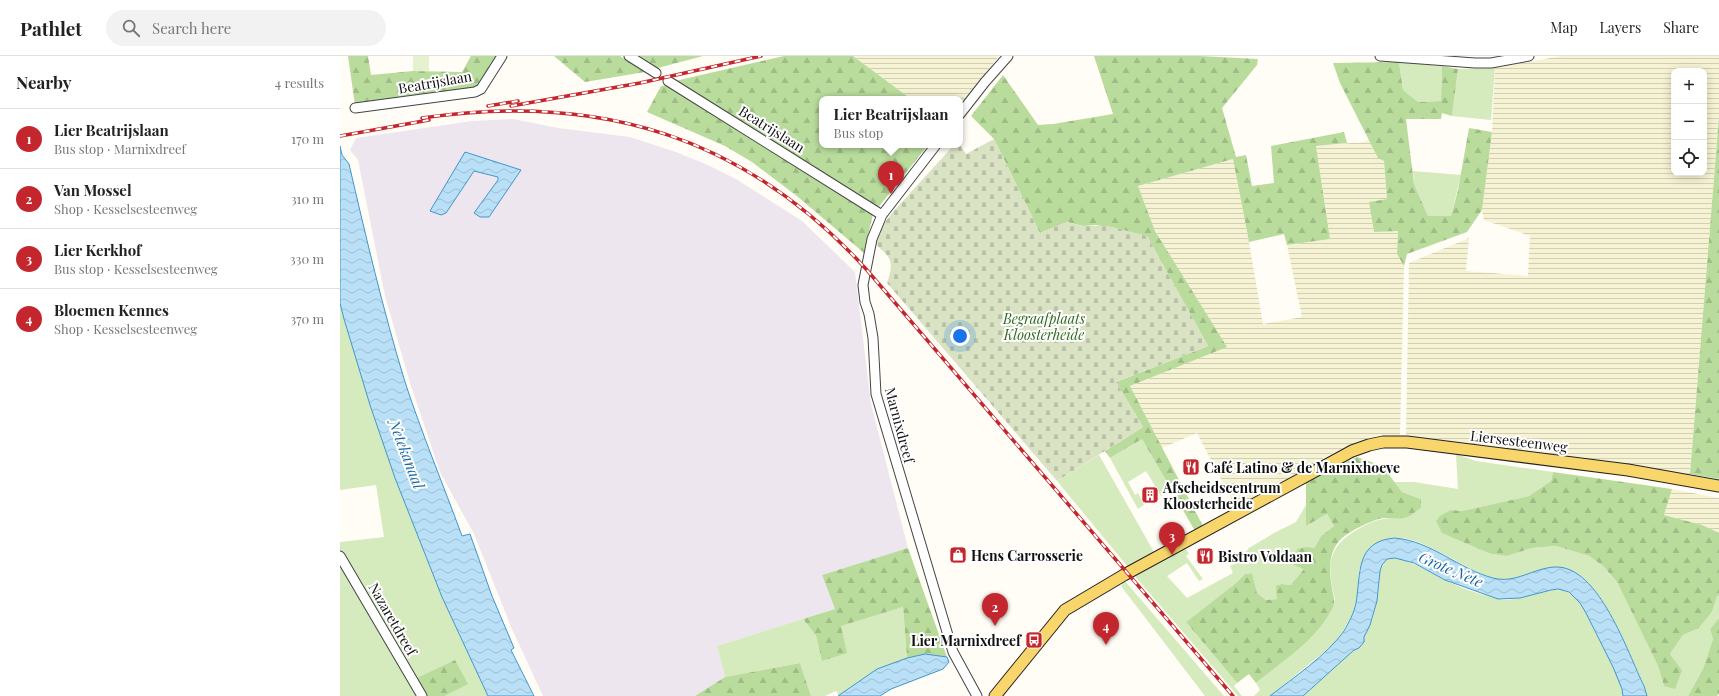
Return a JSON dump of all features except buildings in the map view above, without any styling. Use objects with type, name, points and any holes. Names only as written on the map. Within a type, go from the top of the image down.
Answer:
[{"type":"main road","name":"Liersesteenweg","points":[[995,696],[1065,610],[1124,575],[1319,469],[1361,448],[1383,442],[1407,442],[1628,470],[1719,486]]},
{"type":"street","name":"Beatrijslaan","points":[[355,108],[475,92],[481,89],[502,56]]},
{"type":"street","points":[[629,56],[656,73]]},
{"type":"street","points":[[963,110],[1008,56]]},
{"type":"street","points":[[1380,56],[1475,63],[1491,63],[1529,56]]},
{"type":"street","name":"Beatrijslaan","points":[[668,81],[882,215]]},
{"type":"street","name":"Marnixdreef","points":[[934,148],[882,215],[876,226],[863,285],[873,338],[876,394],[921,549],[953,652],[978,696]]},
{"type":"street","name":"Nazaretdreef","points":[[340,556],[422,696]]},
{"type":"shaded area","points":[[853,56],[999,56],[963,102],[963,96],[907,96]]},
{"type":"shaded area","points":[[1561,56],[1719,56],[1719,116],[1690,474],[1406,435],[1409,263],[1469,238],[1466,271],[1528,276],[1530,236],[1484,220],[1482,210],[1492,132],[1495,68]]},
{"type":"shaded area","points":[[513,119],[558,128],[630,137],[676,152],[708,165],[736,179],[802,221],[855,272],[871,404],[908,548],[822,575],[835,609],[717,646],[725,677],[695,696],[543,696],[512,629],[474,534],[440,472],[410,383],[385,296],[358,160],[350,150],[356,138],[472,121]]},
{"type":"shaded area","points":[[1369,140],[1378,158],[1384,161],[1387,199],[1369,202],[1374,232],[1398,231],[1397,254],[1404,266],[1400,436],[1380,435],[1357,442],[1331,454],[1236,508],[1197,433],[1162,448],[1130,386],[1226,347],[1155,231],[1138,186],[1233,159],[1263,324],[1302,317],[1287,245],[1330,239],[1316,146],[1363,142]]},
{"type":"shaded area","points":[[1672,489],[1719,498],[1719,533],[1702,525],[1664,515]]},
{"type":"green space","points":[[348,56],[368,56],[371,75],[413,71],[462,72],[471,56],[499,56],[478,87],[355,105]]},
{"type":"green space","points":[[413,56],[429,56],[429,71],[413,71]]},
{"type":"green space","points":[[554,56],[620,56],[645,72],[585,82]]},
{"type":"green space","points":[[637,56],[703,56],[658,68]]},
{"type":"green space","points":[[784,56],[853,56],[907,96],[819,96],[819,148],[926,148],[873,214],[864,253],[798,197],[752,162],[725,146],[647,112],[661,86],[679,84],[675,81]]},
{"type":"green space","points":[[1094,56],[1200,56],[1258,59],[1257,65],[1222,108],[1236,157],[1246,155],[1252,186],[1274,183],[1271,146],[1344,132],[1347,143],[1316,146],[1330,239],[1287,245],[1284,234],[1249,242],[1233,159],[1138,186],[1155,231],[1227,347],[1130,386],[1203,526],[1195,531],[1142,439],[1110,458],[1105,451],[1143,427],[1116,382],[1208,346],[1147,236],[1096,225],[1083,226],[1067,222],[1040,233],[994,139],[971,116],[1003,75],[1038,125],[1113,114]]},
{"type":"green space","points":[[1399,62],[1442,66],[1441,101],[1418,102],[1403,90]]},
{"type":"green space","points":[[1399,62],[1403,90],[1418,102],[1441,101],[1442,66],[1458,69],[1452,116],[1442,113],[1441,119],[1406,119],[1414,184],[1428,216],[1451,216],[1458,190],[1469,128],[1492,132],[1482,210],[1467,232],[1407,254],[1404,266],[1397,254],[1398,231],[1374,232],[1369,202],[1387,199],[1384,161],[1378,158],[1340,83],[1333,63]]},
{"type":"green space","points":[[1495,68],[1491,120],[1452,116],[1458,69]]},
{"type":"green space","points":[[1719,116],[1719,479],[1690,474]]},
{"type":"green space","name":"Begraafplaats Kloosterheide","points":[[994,139],[1040,233],[1067,222],[1083,226],[1108,226],[1147,236],[1208,346],[1116,382],[1143,427],[1057,481],[887,283],[891,265],[890,261],[885,253],[876,245],[880,229],[892,213],[951,148],[962,148],[966,154]]},
{"type":"green space","points":[[1413,171],[1461,175],[1451,216],[1428,216],[1414,184]]},
{"type":"green space","points":[[340,303],[370,405],[395,478],[442,597],[488,696],[445,696],[467,684],[425,696],[340,696],[340,542],[384,537],[376,485],[340,490]]},
{"type":"green space","points":[[1142,439],[1171,490],[1161,496],[1146,471],[1128,482],[1135,495],[1138,493],[1144,505],[1138,509],[1110,458]]},
{"type":"green space","points":[[1456,454],[1476,461],[1553,472],[1551,481],[1529,496],[1462,511],[1451,510],[1442,532],[1491,554],[1507,556],[1532,548],[1556,546],[1589,556],[1603,566],[1617,582],[1658,666],[1664,686],[1682,670],[1670,654],[1683,635],[1699,628],[1712,612],[1717,595],[1719,595],[1719,618],[1710,629],[1713,639],[1703,669],[1688,696],[1647,696],[1618,628],[1602,600],[1593,588],[1583,579],[1570,571],[1559,568],[1548,569],[1517,578],[1493,578],[1418,542],[1396,538],[1385,541],[1368,550],[1359,570],[1357,596],[1353,613],[1335,642],[1270,696],[1254,696],[1260,690],[1256,683],[1290,656],[1335,600],[1330,569],[1331,561],[1338,545],[1355,531],[1368,524],[1389,518],[1404,518],[1421,499],[1402,492],[1394,482],[1414,482],[1458,489]]},
{"type":"green space","points":[[1099,455],[1154,552],[1128,567],[1057,481]]},
{"type":"green space","points":[[1357,457],[1374,463],[1390,476],[1402,492],[1421,499],[1421,508],[1405,518],[1385,518],[1368,523],[1341,539],[1334,550],[1330,562],[1330,575],[1334,604],[1325,620],[1308,640],[1256,683],[1249,674],[1237,683],[1186,622],[1236,583],[1245,574],[1252,573],[1257,593],[1266,600],[1277,599],[1276,586],[1282,584],[1291,585],[1304,569],[1293,565],[1297,549],[1307,547],[1314,548],[1321,536],[1334,526],[1327,514],[1306,526],[1306,481]]},
{"type":"green space","points":[[1553,472],[1672,489],[1664,515],[1702,525],[1719,533],[1719,595],[1717,596],[1712,612],[1699,628],[1683,635],[1670,654],[1682,670],[1675,689],[1664,686],[1658,666],[1617,582],[1603,566],[1589,556],[1556,546],[1532,548],[1507,556],[1491,554],[1442,533],[1436,521],[1440,516],[1451,510],[1462,511],[1529,496],[1551,481]]},
{"type":"green space","points":[[1306,505],[1306,526],[1327,514],[1334,526],[1321,536],[1313,549],[1297,549],[1293,565],[1305,569],[1291,585],[1282,584],[1277,599],[1266,600],[1257,593],[1252,573],[1245,574],[1236,583],[1186,622],[1237,683],[1234,686],[1242,696],[1238,696],[1134,575],[1184,546],[1189,554],[1186,556],[1203,579],[1199,581],[1187,563],[1167,576],[1187,598],[1233,573],[1230,566],[1238,562],[1249,548],[1296,522]]},
{"type":"green space","points":[[908,548],[947,657],[925,654],[907,658],[903,607],[841,626],[847,653],[822,661],[816,636],[803,619],[835,609],[822,575]]},
{"type":"green space","points":[[1395,558],[1415,565],[1457,585],[1502,600],[1510,600],[1548,590],[1563,591],[1572,595],[1580,602],[1588,617],[1619,680],[1623,696],[1303,696],[1354,650],[1359,648],[1373,618],[1379,589],[1380,571],[1387,559]]},
{"type":"green space","points":[[1124,580],[1224,696],[1205,696],[1121,586]]},
{"type":"green space","points":[[903,607],[907,658],[872,675],[839,696],[836,691],[825,696],[811,696],[800,663],[725,677],[717,646],[803,619],[816,636],[822,660],[840,626]]},
{"type":"green space","points":[[1719,618],[1719,694],[1717,696],[1688,696],[1703,669],[1713,639],[1710,629]]},
{"type":"green space","points":[[455,660],[468,684],[445,696],[425,696],[415,679]]},
{"type":"green space","points":[[800,663],[811,696],[695,696],[725,677]]},
{"type":"water","name":"Netekanaal","points":[[340,146],[342,155],[349,164],[382,301],[405,382],[425,440],[462,536],[470,534],[492,596],[514,648],[511,650],[534,696],[488,696],[442,597],[395,478],[370,405],[340,303]]},
{"type":"water","points":[[465,152],[521,170],[489,217],[480,217],[474,213],[498,180],[498,177],[474,171],[446,213],[441,215],[430,211]]},
{"type":"water","name":"Grote Nete","points":[[1395,538],[1421,544],[1468,568],[1493,578],[1509,579],[1555,567],[1571,570],[1585,580],[1598,595],[1610,614],[1630,654],[1647,696],[1623,696],[1622,689],[1613,667],[1586,613],[1580,603],[1569,592],[1558,589],[1520,598],[1498,599],[1445,580],[1414,563],[1395,558],[1387,559],[1382,565],[1377,601],[1370,625],[1364,637],[1364,642],[1359,648],[1354,650],[1303,696],[1270,696],[1299,674],[1337,640],[1344,631],[1355,607],[1360,570],[1366,552],[1373,545],[1382,540]]},
{"type":"water","points":[[925,654],[947,657],[949,662],[943,669],[891,689],[880,696],[838,696],[877,669],[907,658]]},
{"type":"railway","points":[[511,106],[640,83],[761,56]]},
{"type":"railway","points":[[488,106],[518,101]]},
{"type":"railway","points":[[422,118],[487,112],[549,112],[608,119],[665,134],[719,156],[770,186],[819,223],[866,269],[1233,696]]},
{"type":"railway","points":[[340,136],[429,120]]},
{"type":"place","name":"Lier Beatrijslaan","points":[[891,194]]},
{"type":"place","name":"Café Latino & de Marnixhoeve","points":[[1191,467]]},
{"type":"place","name":"Afscheidscentrum Kloosterheide","points":[[1150,495]]},
{"type":"place","name":"Hens Carrosserie","points":[[958,555]]},
{"type":"place","name":"Lier Kerkhof","points":[[1172,555]]},
{"type":"place","name":"Bistro Voldaan","points":[[1205,556]]},
{"type":"place","name":"Van Mossel","points":[[995,626]]},
{"type":"place","name":"Lier Marnixdreef","points":[[1034,640]]},
{"type":"place","name":"Bloemen Kennes","points":[[1106,645]]}]
